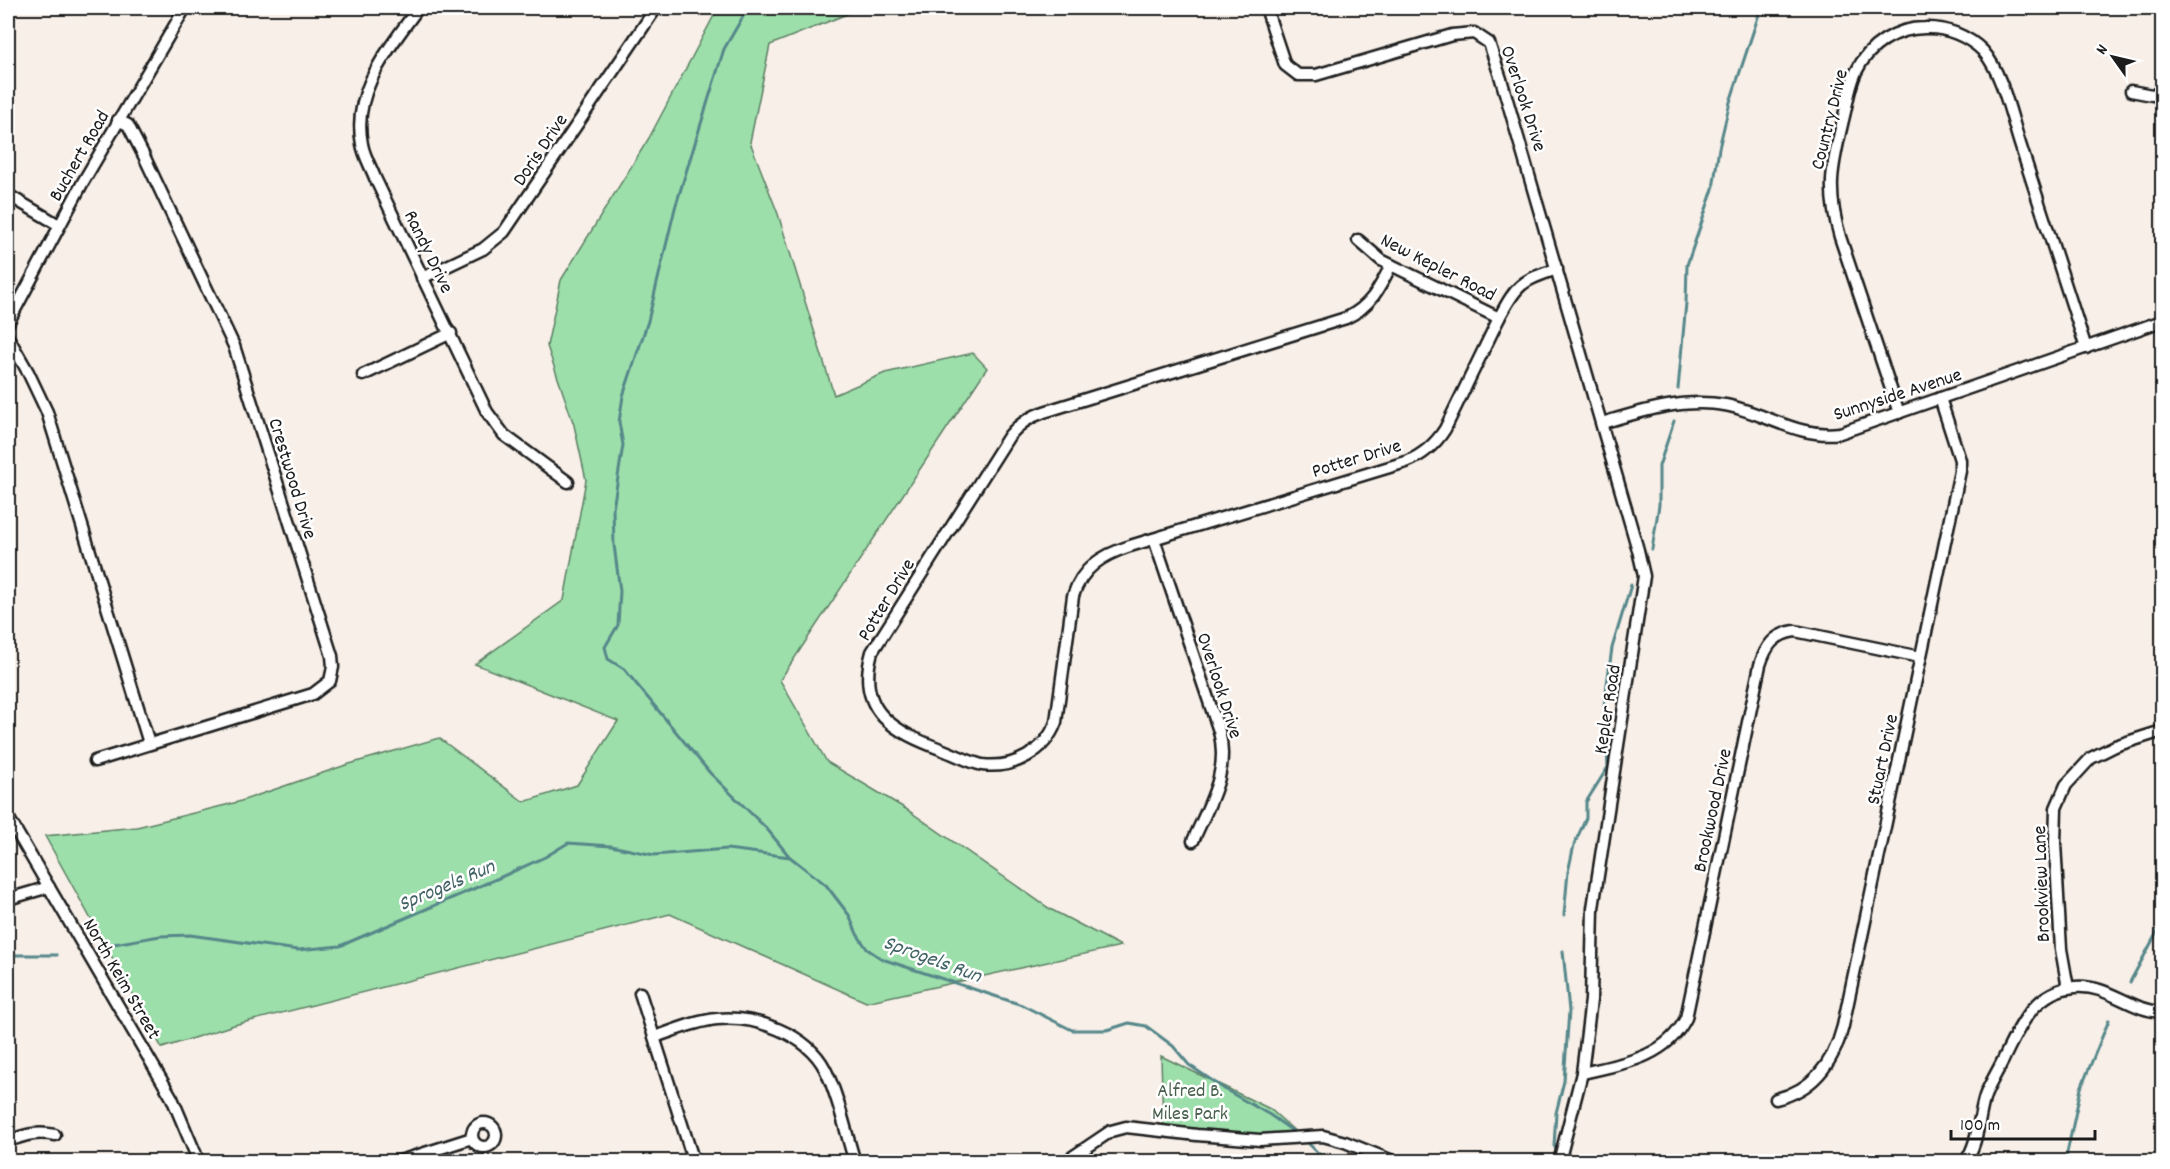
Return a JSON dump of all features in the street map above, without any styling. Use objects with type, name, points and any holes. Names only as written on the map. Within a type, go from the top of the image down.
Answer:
[{"type":"street","name":"Randy Drive","points":[[418,8],[370,81],[362,103],[360,128],[363,147],[375,178],[487,412],[504,435],[568,482]]},
{"type":"street","name":"Doris Drive","points":[[422,278],[483,249],[504,232],[656,8]]},
{"type":"street","name":"Overlook Drive","points":[[1266,8],[1285,65],[1298,75],[1316,75],[1452,34],[1474,33],[1484,38],[1490,45],[1501,79],[1557,269]]},
{"type":"street","name":"Buchert Road","points":[[8,323],[59,225],[181,10]]},
{"type":"street","name":"Country Drive","points":[[1899,413],[1840,237],[1833,213],[1831,190],[1835,154],[1856,72],[1874,48],[1905,30],[1943,29],[1958,34],[1975,44],[1992,63],[2086,348]]},
{"type":"street","points":[[2131,91],[2152,95],[2163,92]]},
{"type":"street","name":"Crestwood Drive","points":[[95,762],[149,743],[313,694],[330,681],[333,667],[332,656],[234,346],[128,125],[118,120]]},
{"type":"street","points":[[8,195],[59,225]]},
{"type":"street","name":"New Kepler Road","points":[[1358,240],[1372,254],[1391,266],[1499,318],[1518,286],[1536,276],[1557,269]]},
{"type":"street","name":"Potter Drive","points":[[1391,266],[1374,297],[1363,309],[1346,318],[1044,412],[1021,423],[1009,436],[877,643],[868,668],[869,688],[876,707],[888,723],[904,734],[975,763],[999,765],[1015,762],[1029,755],[1047,739],[1057,716],[1071,603],[1077,585],[1087,570],[1102,556],[1406,462],[1425,452],[1438,440],[1445,429],[1499,318]]},
{"type":"street","name":"Kepler Road","points":[[1557,269],[1644,576],[1593,908],[1591,1000],[1582,1073],[1559,1161]]},
{"type":"street","name":"Sunnyside Avenue","points":[[1602,423],[1659,407],[1705,403],[1736,408],[1790,428],[1828,434],[1856,429],[2163,321]]},
{"type":"street","points":[[363,375],[451,333]]},
{"type":"street","points":[[8,338],[28,372],[47,412],[149,743]]},
{"type":"street","name":"Stuart Drive","points":[[1776,1099],[1790,1096],[1812,1081],[1829,1063],[1838,1046],[1960,471],[1960,460],[1940,398]]},
{"type":"street","name":"Overlook Drive","points":[[1154,539],[1223,752],[1221,775],[1193,841]]},
{"type":"street","name":"Brookwood Drive","points":[[1582,1073],[1638,1059],[1662,1047],[1677,1034],[1686,1018],[1760,665],[1769,644],[1781,634],[1795,631],[1920,657]]},
{"type":"street","name":"Brookview Lane","points":[[2068,988],[2061,950],[2055,843],[2056,808],[2066,785],[2091,758],[2115,746],[2163,731]]},
{"type":"street","name":"North Keim Street","points":[[8,817],[172,1098],[199,1161]]},
{"type":"street","points":[[8,899],[49,887]]},
{"type":"street","points":[[1965,1161],[1974,1146],[1988,1089],[2030,1011],[2051,994],[2068,988],[2099,989],[2137,1008],[2163,1012]]},
{"type":"street","points":[[640,993],[694,1161]]},
{"type":"street","points":[[655,1037],[700,1022],[725,1018],[772,1027],[792,1034],[816,1054],[826,1071],[855,1161]]},
{"type":"street","points":[[1065,1161],[1111,1131],[1122,1127],[1227,1138],[1285,1138],[1312,1135],[1334,1138],[1395,1161]]},
{"type":"street","points":[[8,1141],[30,1133],[43,1132],[55,1135]]},
{"type":"street","points":[[397,1161],[472,1138]]},
{"type":"green space","points":[[718,8],[862,8],[770,45],[750,142],[778,214],[834,395],[885,373],[973,353],[987,368],[780,680],[827,762],[906,809],[1050,909],[1121,946],[866,1002],[670,914],[234,1025],[162,1048],[45,836],[137,827],[238,802],[346,765],[439,738],[524,802],[577,785],[618,721],[475,664],[564,600],[586,480],[574,425],[547,346],[561,280],[649,138]]},
{"type":"green space","name":"Alfred B. Miles Park","points":[[1161,1056],[1270,1109],[1297,1133],[1248,1135],[1163,1125]]},
{"type":"waterway","points":[[748,8],[724,49],[675,208],[648,321],[623,396],[619,422],[623,445],[613,509],[614,545],[620,591],[618,625],[605,647],[608,659],[624,669],[710,773],[767,829],[789,856]]},
{"type":"waterway","points":[[1678,389],[1687,265],[1713,189],[1719,148],[1730,102],[1761,8]]},
{"type":"waterway","points":[[1652,549],[1659,505],[1659,466],[1674,421]]},
{"type":"waterway","points":[[1564,915],[1568,872],[1574,845],[1586,818],[1586,802],[1608,767],[1604,706],[1612,648],[1631,585]]},
{"type":"waterway","name":"Sprogels Run","points":[[114,944],[160,936],[190,935],[298,950],[340,946],[501,877],[545,857],[568,843],[611,846],[654,855],[727,849],[790,857],[826,885],[849,915],[857,934],[867,949],[882,959],[1022,1005],[1072,1030],[1107,1030],[1129,1023],[1146,1026],[1173,1046],[1189,1065],[1297,1134]]},
{"type":"waterway","points":[[2130,982],[2162,923]]},
{"type":"waterway","points":[[1559,1153],[1554,1146],[1556,1113],[1564,1081],[1569,1011],[1563,951]]},
{"type":"waterway","name":"Sprogels Run","points":[[8,955],[57,955]]},
{"type":"waterway","points":[[2065,1162],[2081,1088],[2109,1020]]},
{"type":"waterway","name":"Sprogels Run","points":[[1305,1140],[1327,1162]]}]
